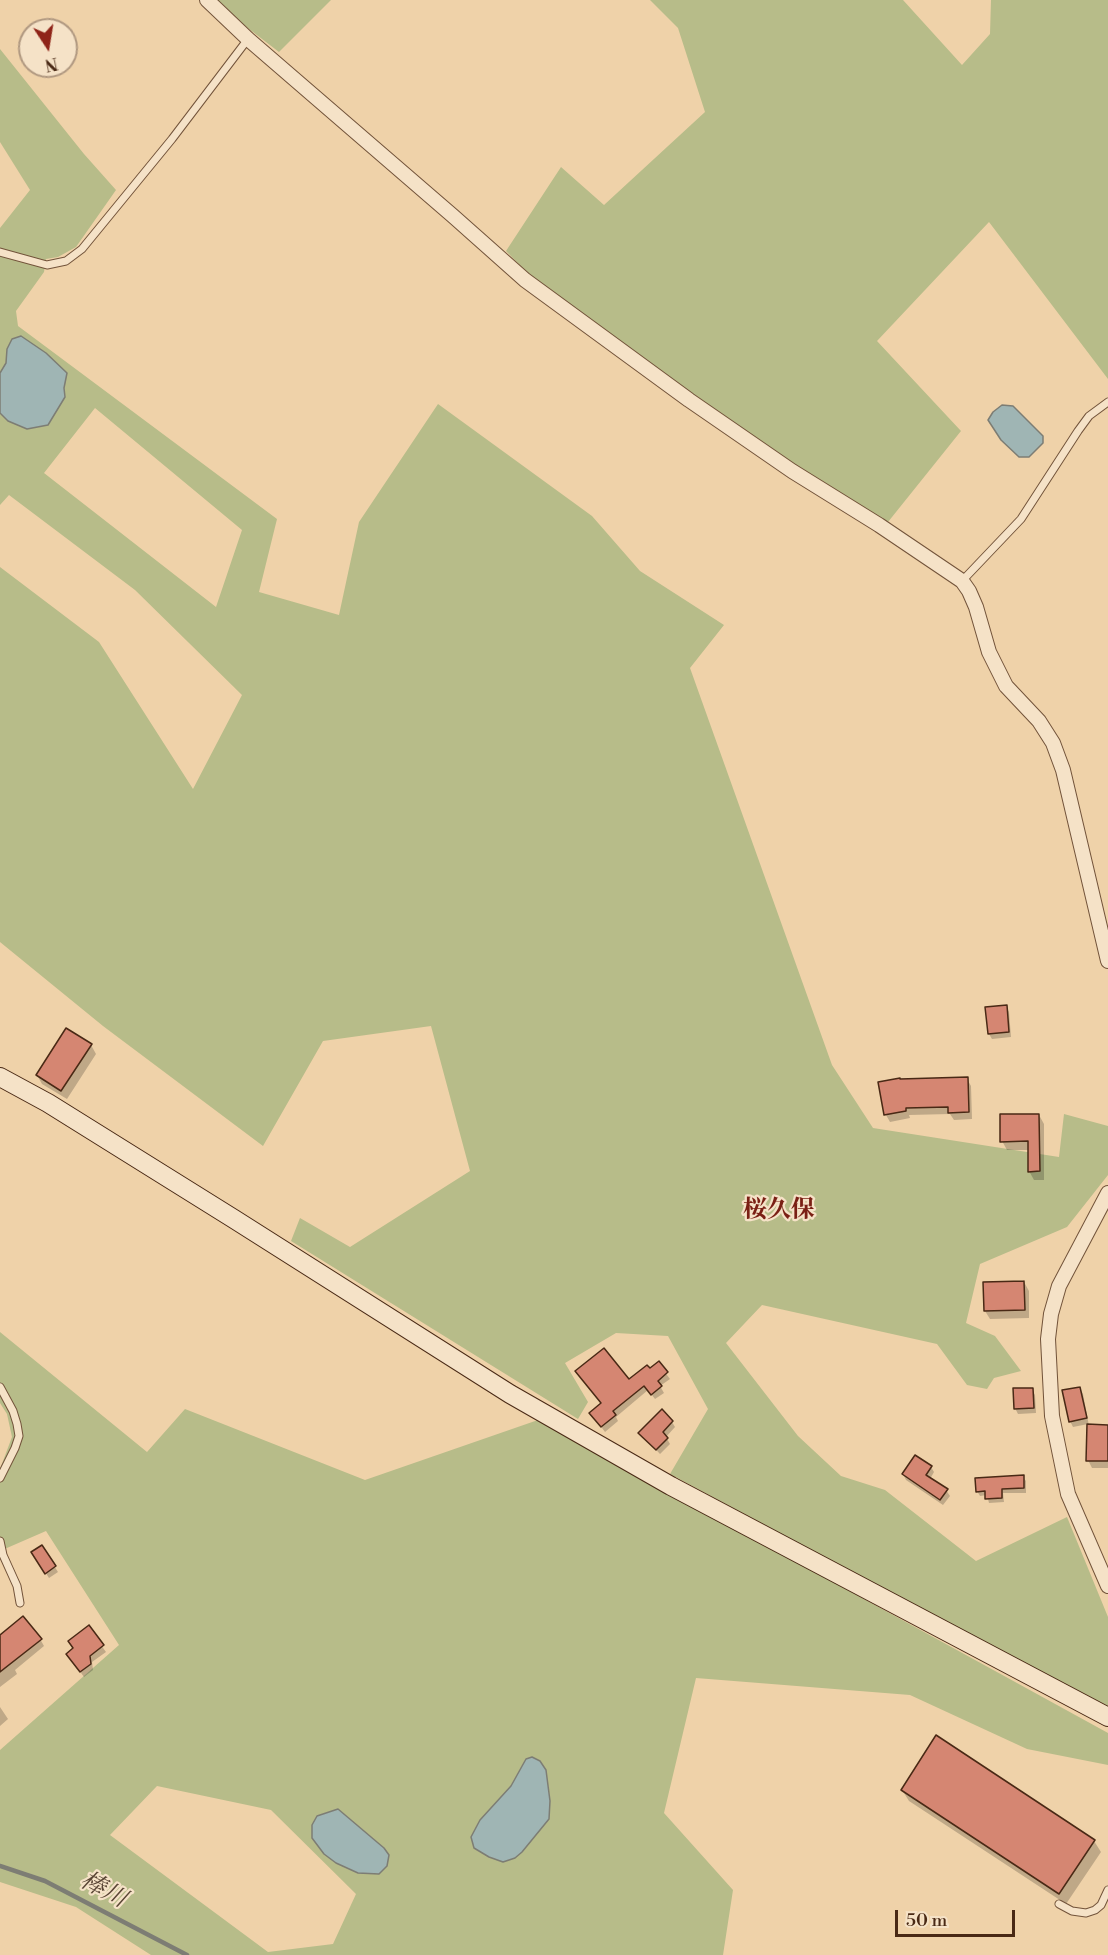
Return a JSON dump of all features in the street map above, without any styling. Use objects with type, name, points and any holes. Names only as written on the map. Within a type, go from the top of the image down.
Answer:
[{"type":"street","points":[[207,0],[248,39],[445,208],[525,280],[689,400],[783,465],[879,525],[962,581],[976,607],[989,652],[1006,686],[1039,721],[1053,743],[1063,770],[1108,961]]},
{"type":"street","points":[[0,1077],[48,1103],[510,1394],[671,1486],[1108,1717]]},
{"type":"street","points":[[1108,1193],[1059,1286],[1051,1314],[1048,1339],[1052,1416],[1068,1494],[1108,1586]]},
{"type":"lane","points":[[0,252],[47,265],[66,261],[82,249],[172,140],[248,39]]},
{"type":"lane","points":[[962,581],[1021,519],[1089,416],[1108,402]]},
{"type":"lane","points":[[0,1387],[13,1411],[18,1436],[15,1448],[0,1478]]},
{"type":"lane","points":[[0,1541],[3,1555],[17,1586],[20,1603]]},
{"type":"lane","points":[[1059,1904],[1072,1911],[1086,1913],[1101,1905],[1108,1890]]},
{"type":"green space","points":[[216,0],[331,0],[279,52],[223,9]]},
{"type":"green space","points":[[650,0],[903,0],[962,65],[990,34],[991,0],[1108,0],[1108,379],[989,222],[877,341],[961,431],[888,522],[786,461],[536,282],[506,251],[561,167],[604,205],[705,112],[678,28]]},
{"type":"green space","points":[[0,49],[18,72],[18,78],[23,78],[116,190],[76,247],[58,257],[46,259],[44,272],[16,311],[18,326],[277,519],[259,592],[339,615],[359,522],[438,404],[592,516],[640,571],[724,625],[690,668],[832,1065],[873,1128],[1059,1157],[1064,1114],[1108,1126],[1108,1175],[1067,1227],[980,1264],[966,1323],[995,1336],[1021,1371],[994,1378],[987,1389],[967,1385],[937,1344],[762,1305],[726,1343],[798,1436],[841,1476],[885,1490],[976,1561],[1067,1517],[1108,1617],[1108,1706],[924,1611],[670,1474],[708,1409],[668,1336],[616,1333],[565,1363],[588,1402],[578,1419],[291,1241],[300,1218],[350,1247],[470,1171],[431,1026],[323,1041],[263,1146],[103,1026],[0,942],[0,567],[99,642],[193,789],[242,695],[135,590],[9,495],[0,505],[0,228],[30,190],[0,142]],"holes":[[[95,408],[242,530],[216,607],[44,473]]]},
{"type":"green space","points":[[0,1332],[147,1452],[185,1409],[365,1480],[538,1420],[1108,1733],[1108,1765],[1027,1749],[910,1695],[696,1678],[664,1813],[733,1890],[723,1955],[151,1955],[76,1907],[0,1882],[0,1750],[119,1645],[46,1531],[0,1551],[0,1469],[12,1437],[7,1414],[0,1403]],"holes":[[[526,1759],[540,1761],[546,1770],[550,1801],[480,1820],[511,1786]],[[157,1786],[271,1810],[356,1894],[333,1944],[268,1952],[110,1835]],[[338,1809],[384,1848],[389,1856],[387,1866],[378,1874],[358,1873]]]},
{"type":"water","points":[[21,336],[46,353],[67,373],[65,397],[48,425],[27,429],[8,421],[0,413],[0,373],[6,363],[7,349],[12,339]]},
{"type":"water","points":[[1002,405],[1013,406],[1043,436],[1043,443],[1029,457],[1019,457],[1001,440],[988,420],[993,412]]},
{"type":"water","points":[[532,1757],[540,1761],[546,1770],[550,1801],[549,1819],[522,1852],[515,1858],[503,1862],[474,1848],[471,1837],[480,1820],[511,1786],[526,1759]]},
{"type":"water","points":[[338,1809],[384,1848],[389,1855],[387,1866],[379,1874],[358,1873],[336,1863],[324,1854],[312,1838],[312,1825],[317,1816]]},
{"type":"building","points":[[1007,1005],[1009,1032],[988,1034],[985,1007]]},
{"type":"building","points":[[66,1028],[92,1044],[61,1091],[36,1075]]},
{"type":"building","points":[[968,1077],[969,1112],[948,1113],[948,1107],[906,1108],[906,1111],[884,1115],[878,1082],[900,1078]]},
{"type":"building","points":[[1000,1114],[1039,1114],[1040,1171],[1028,1172],[1028,1141],[1000,1142]]},
{"type":"building","points":[[1024,1281],[1025,1310],[984,1311],[983,1282]]},
{"type":"building","points":[[604,1348],[629,1379],[647,1365],[650,1368],[659,1361],[668,1372],[658,1381],[662,1386],[651,1395],[644,1386],[613,1411],[616,1415],[601,1427],[589,1413],[601,1403],[575,1371]]},
{"type":"building","points":[[1080,1387],[1087,1418],[1069,1422],[1062,1390]]},
{"type":"building","points":[[1013,1388],[1033,1388],[1034,1408],[1014,1409]]},
{"type":"building","points":[[662,1409],[673,1421],[663,1432],[668,1438],[656,1450],[638,1433]]},
{"type":"building","points":[[1087,1424],[1108,1425],[1108,1461],[1086,1461]]},
{"type":"building","points":[[915,1455],[932,1466],[926,1475],[948,1489],[940,1500],[902,1474]]},
{"type":"building","points":[[1024,1475],[1024,1488],[1002,1489],[1002,1498],[985,1499],[985,1491],[976,1492],[975,1478]]},
{"type":"building","points":[[42,1545],[56,1566],[45,1574],[31,1552]]},
{"type":"building","points":[[23,1616],[42,1639],[0,1672],[0,1635]]},
{"type":"building","points":[[89,1625],[104,1645],[90,1656],[91,1664],[80,1672],[66,1654],[73,1648],[68,1641]]},
{"type":"building","points":[[936,1735],[1095,1840],[1059,1894],[901,1790]]},
{"type":"waterway","name":"棒川","points":[[0,1866],[45,1881],[187,1955]]},
{"type":"district","name":"桜久保","points":[[779,1211]]}]
